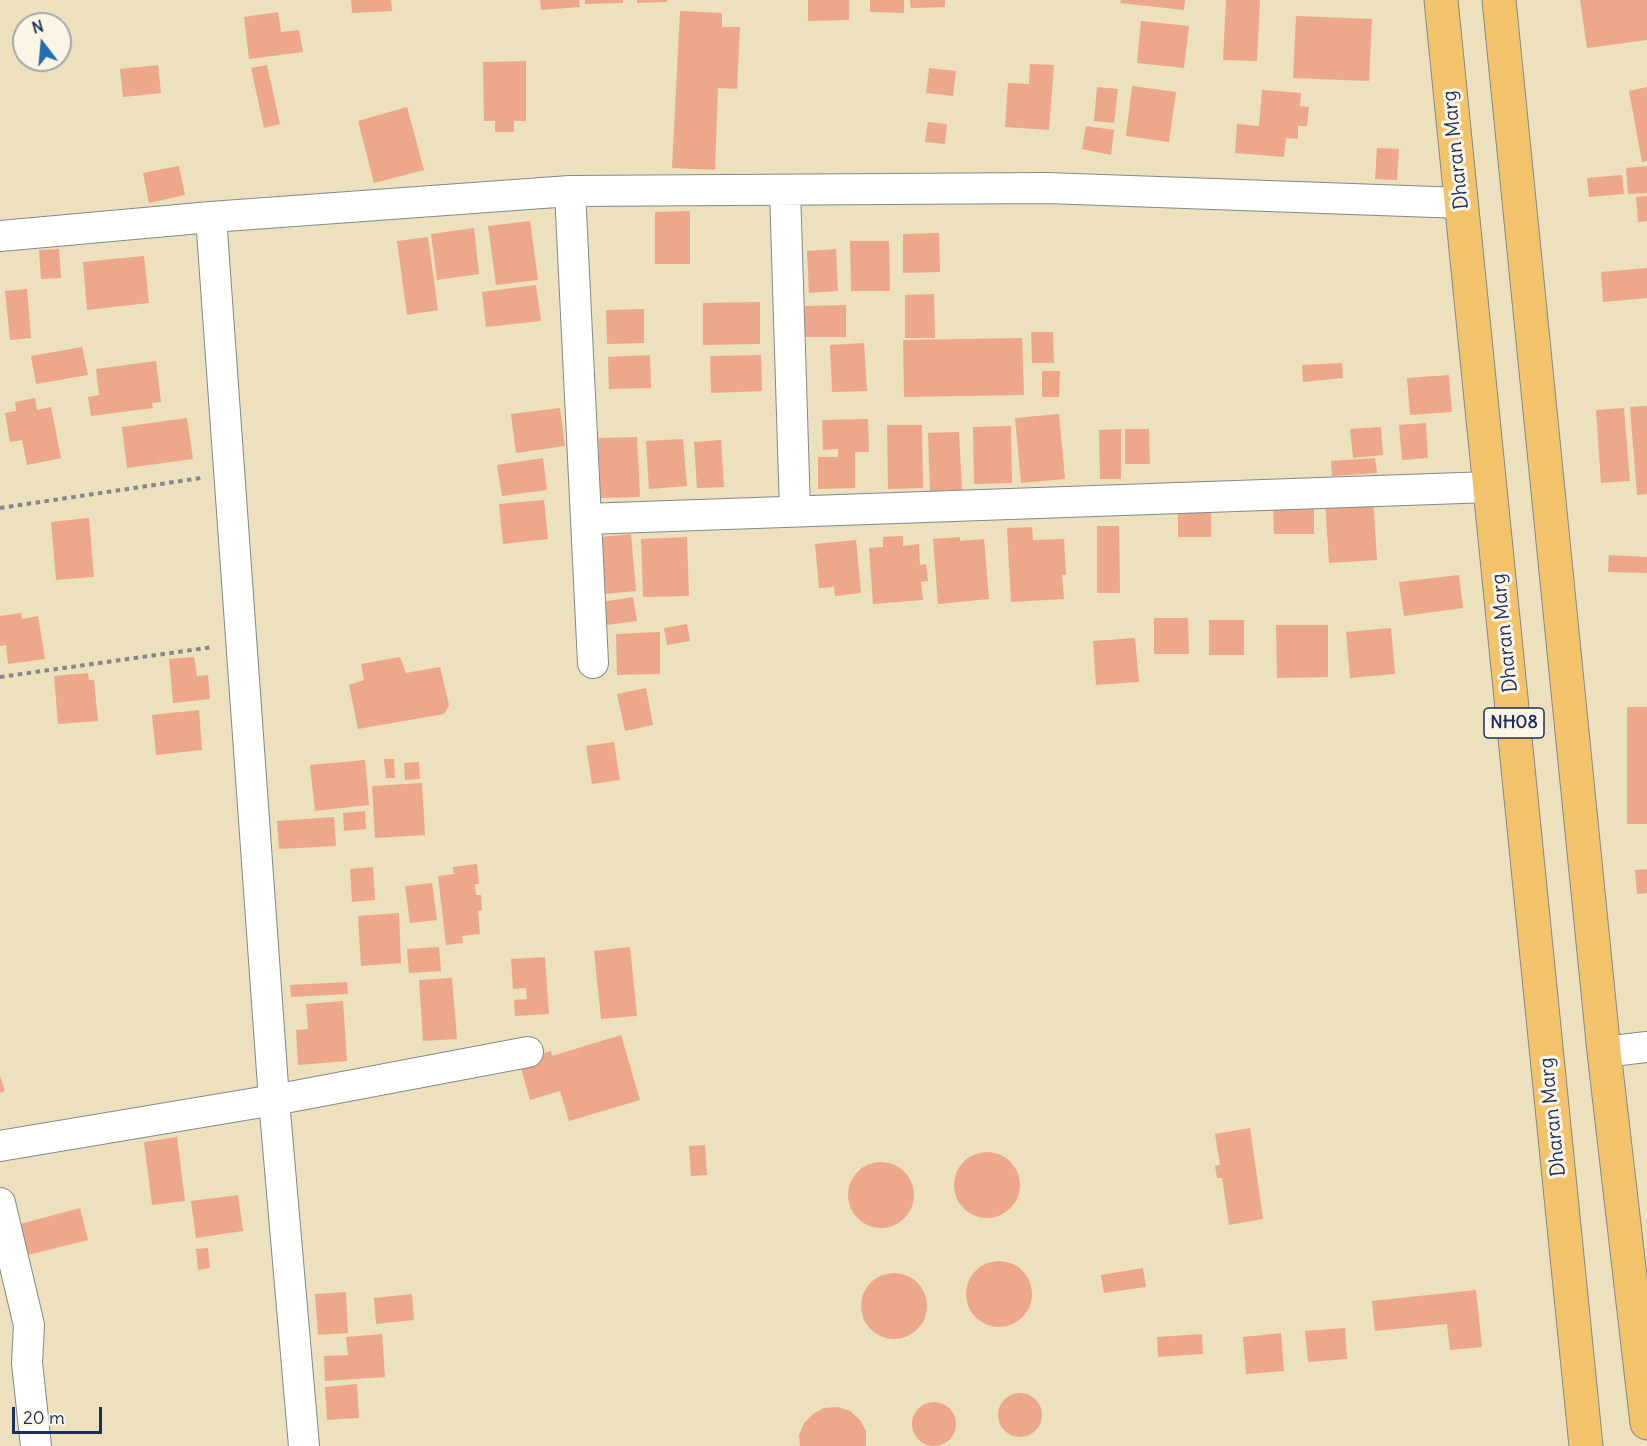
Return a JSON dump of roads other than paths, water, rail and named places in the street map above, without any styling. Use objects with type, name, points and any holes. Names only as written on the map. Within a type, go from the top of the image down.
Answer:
[{"type":"main road","name":"Dharan Marg","points":[[1441,0],[1586,1446]]},
{"type":"main road","name":"NH08","points":[[1498,0],[1604,1052],[1647,1424]]},
{"type":"street","points":[[0,236],[211,217],[570,191],[1047,188],[1462,203]]},
{"type":"street","points":[[785,190],[795,511]]},
{"type":"street","points":[[570,191],[593,663]]},
{"type":"street","points":[[211,217],[274,1100],[304,1446]]},
{"type":"street","points":[[586,519],[1490,487]]},
{"type":"street","points":[[1604,1052],[1647,1047]]},
{"type":"street","points":[[0,1146],[274,1100],[528,1052]]},
{"type":"street","points":[[0,1203],[29,1325],[27,1363],[36,1446]]}]
